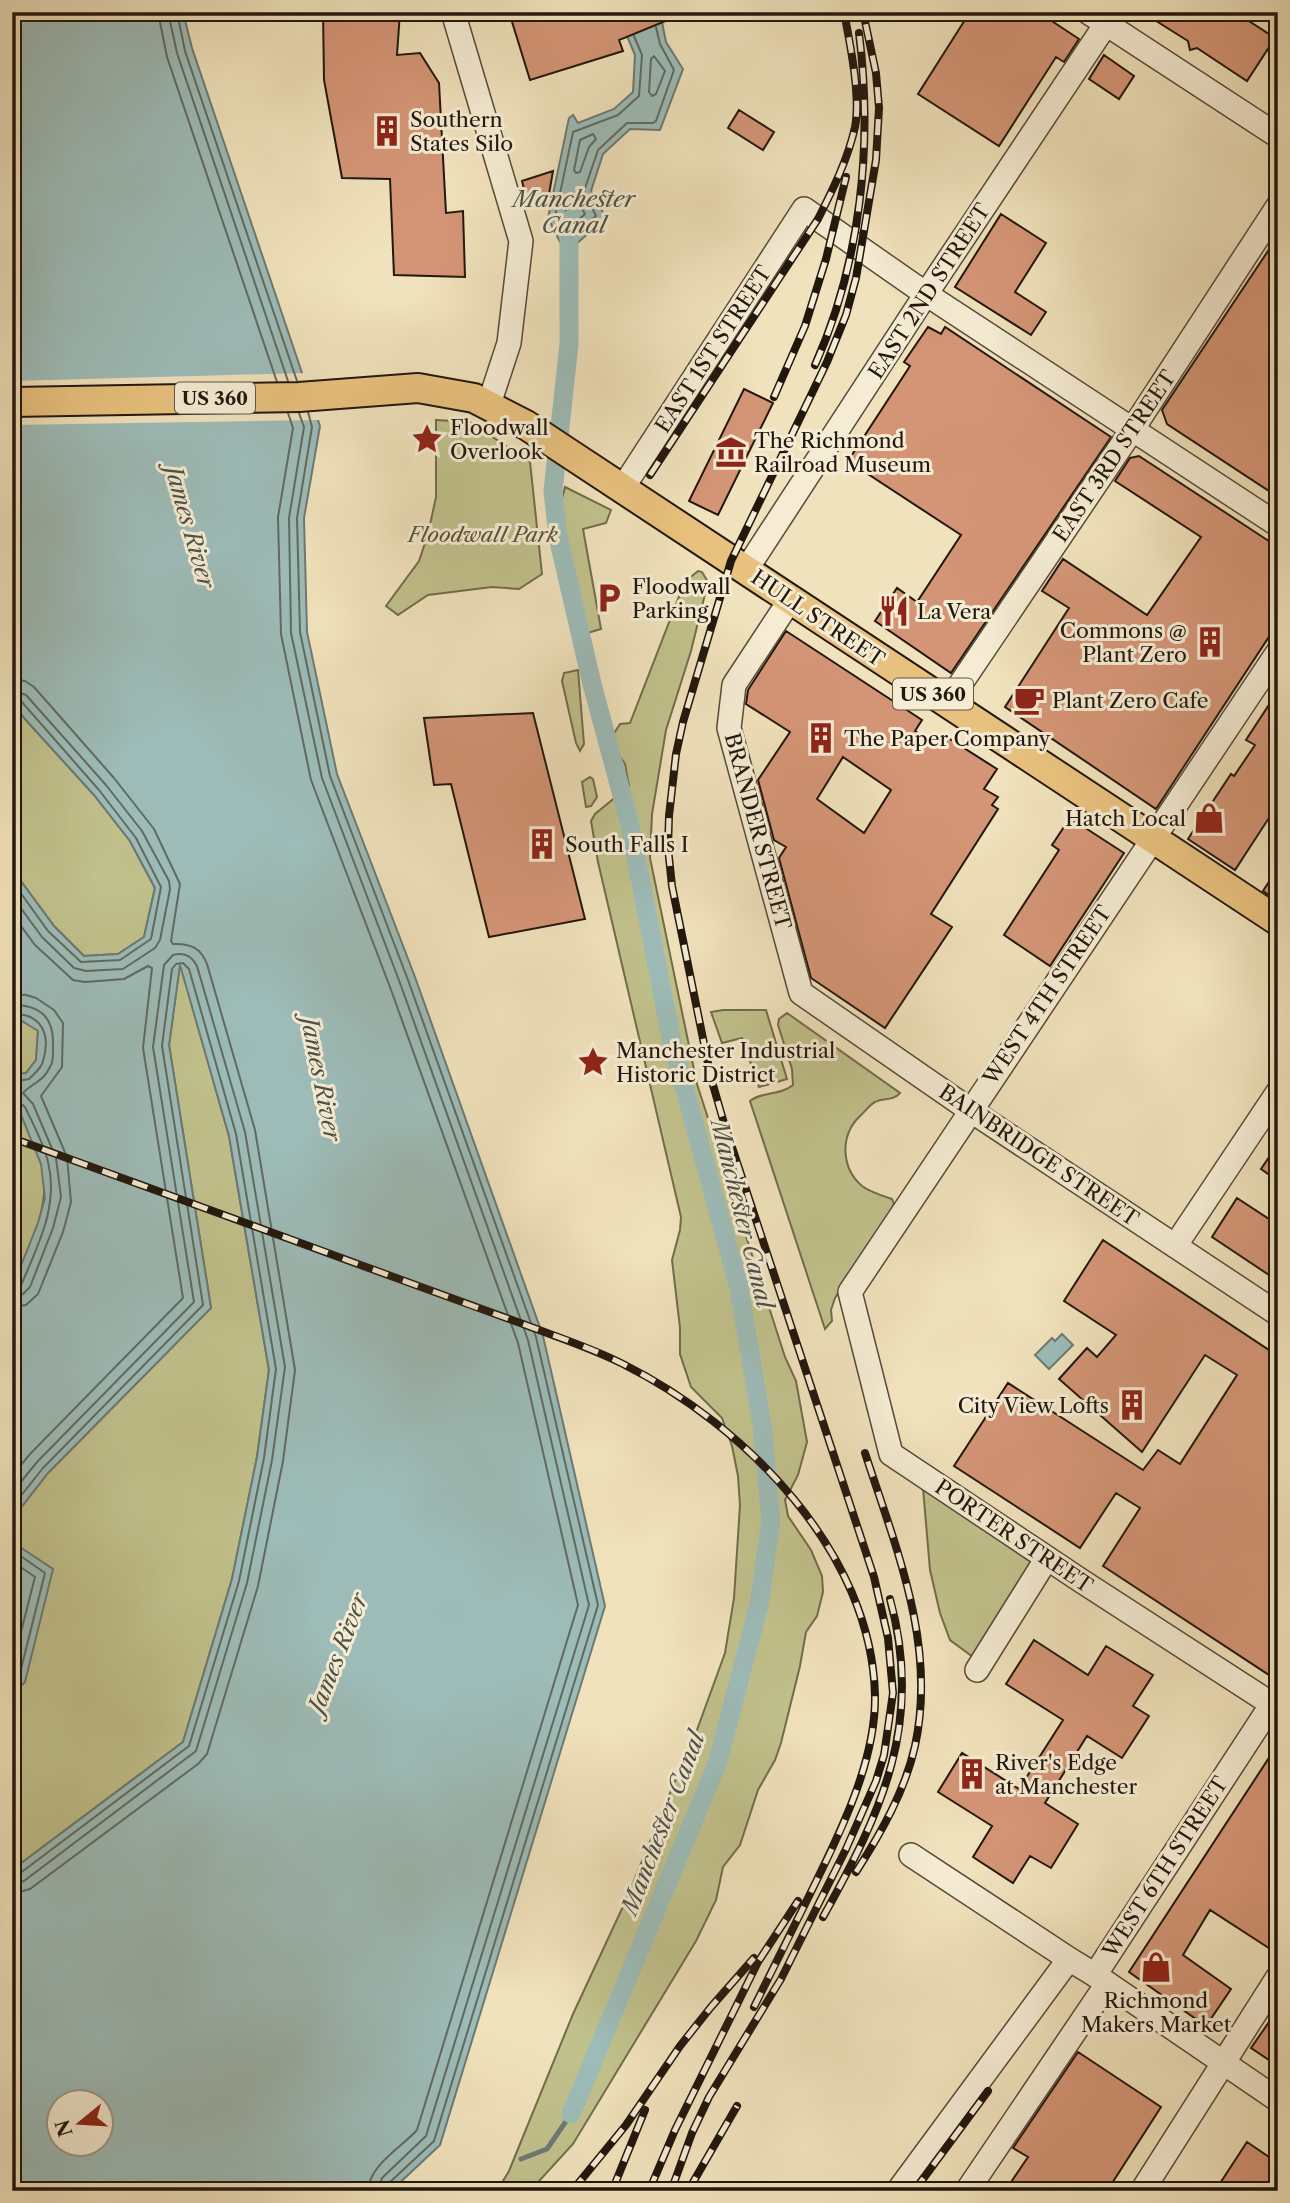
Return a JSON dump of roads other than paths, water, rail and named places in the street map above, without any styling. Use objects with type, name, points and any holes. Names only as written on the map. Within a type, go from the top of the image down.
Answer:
[{"type":"main road","name":"HULL STREET","points":[[12,402],[299,397],[418,388],[460,395],[489,404],[526,425],[1278,921]]},
{"type":"street","points":[[453,12],[521,241],[509,343],[489,404]]},
{"type":"street","points":[[1103,16],[1278,136]]},
{"type":"street","name":"EAST 2ND STREET","points":[[746,570],[1103,16]]},
{"type":"street","name":"EAST 3RD STREET","points":[[947,704],[1132,430],[1278,206]]},
{"type":"street","name":"EAST 1ST STREET","points":[[622,489],[804,209],[926,294]]},
{"type":"street","points":[[926,294],[1278,525]]},
{"type":"street","name":"BRANDER STREET","points":[[790,600],[734,685],[729,728],[801,993]]},
{"type":"street","name":"WEST 4TH STREET","points":[[850,1292],[1278,652]]},
{"type":"street","name":"BAINBRIDGE STREET","points":[[801,993],[970,1110],[1278,1314]]},
{"type":"street","points":[[1175,1246],[1278,1092]]},
{"type":"street","name":"PORTER STREET","points":[[850,1292],[891,1454],[1275,1706]]},
{"type":"street","points":[[977,1670],[1047,1558]]},
{"type":"street","name":"WEST 6TH STREET","points":[[898,2191],[1069,1959],[1101,1979],[1275,1706]]},
{"type":"street","points":[[911,1855],[1069,1959]]},
{"type":"street","points":[[1142,2191],[1278,1977]]},
{"type":"street","points":[[967,2191],[1101,1979],[1278,2100]]},
{"type":"water","name":"James River","points":[[12,12],[183,12],[192,48],[320,426],[304,518],[307,632],[337,774],[415,977],[543,1336],[605,1606],[440,2145],[391,2191],[12,2191],[12,1870],[183,1742],[232,1579],[257,1457],[269,1370],[229,1136],[180,965],[169,1045],[211,1308],[48,1473],[16,1514],[17,1545],[53,1569],[25,1682],[12,1693],[12,1288],[45,1198],[41,1164],[19,1110],[12,1109],[12,1075],[26,1073],[36,1060],[38,1031],[22,1021],[12,1020],[12,869],[54,926],[84,956],[118,954],[144,937],[155,888],[130,841],[94,795],[12,702]]},
{"type":"water","name":"Manchester Canal","points":[[612,12],[660,12],[666,42],[683,69],[660,130],[630,129],[603,154],[591,191],[606,218],[574,246],[560,242],[548,218],[569,118],[573,115],[578,123],[614,109],[633,92],[635,55],[627,36],[621,38]]},
{"type":"water","points":[[1062,1334],[1073,1345],[1049,1369],[1035,1355],[1052,1338],[1055,1341]]},
{"type":"waterway","name":"Manchester Canal","points":[[569,220],[569,344],[553,491],[558,537],[592,684],[629,821],[671,1038],[739,1288],[762,1425],[771,1520],[759,1605],[717,1764],[571,2114]]},
{"type":"waterway","points":[[521,2159],[547,2149],[571,2114]]},
{"type":"railway","points":[[650,475],[818,219],[840,174],[855,127],[857,100],[844,12]]},
{"type":"railway","points":[[671,2191],[692,2133],[709,2097],[781,1979],[846,1849],[876,1781],[884,1755],[893,1693],[888,1638],[874,1577],[711,1078],[672,886],[668,848],[676,754],[683,722],[731,561],[827,362],[846,315],[856,278],[876,160],[879,108],[876,73],[863,12]]},
{"type":"railway","points":[[815,365],[831,326],[843,285],[860,202],[864,117],[859,33]]},
{"type":"railway","points":[[774,397],[805,326],[826,259],[846,177]]},
{"type":"railway","points":[[12,1138],[611,1358],[669,1390],[713,1421],[756,1458],[794,1499],[826,1544],[852,1592],[868,1643],[875,1696],[874,1722],[853,1800],[754,2007]]},
{"type":"railway","points":[[856,1872],[883,1827],[911,1763],[920,1708],[921,1671],[910,1597],[865,1453]]},
{"type":"railway","points":[[823,1917],[863,1840],[891,1765],[899,1726],[902,1686],[899,1644],[890,1599]]},
{"type":"railway","points":[[649,2191],[675,2130],[758,1962],[798,1901]]},
{"type":"railway","points":[[572,2191],[626,2125],[680,2046],[754,1958]]},
{"type":"railway","points":[[914,2191],[988,2091]]},
{"type":"railway","points":[[688,2191],[737,2106]]},
{"type":"railway","points":[[612,2191],[645,2110]]},
{"type":"place","name":"Southern States Silo","points":[[387,131]]},
{"type":"place","name":"Floodwall Overlook","points":[[427,439]]},
{"type":"place","name":"The Richmond Railroad Museum","points":[[731,452]]},
{"type":"place","name":"Floodwall Parking","points":[[609,598]]},
{"type":"place","name":"La Vera","points":[[894,611]]},
{"type":"place","name":"Commons @ Plant Zero","points":[[1210,642]]},
{"type":"place","name":"Plant Zero Cafe","points":[[1029,700]]},
{"type":"place","name":"The Paper Company","points":[[821,738]]},
{"type":"place","name":"Hatch Local","points":[[1209,818]]},
{"type":"place","name":"South Falls I","points":[[542,844]]},
{"type":"place","name":"Manchester Industrial Historic District","points":[[593,1062]]},
{"type":"place","name":"City View Lofts","points":[[1132,1405]]},
{"type":"place","name":"River's Edge at Manchester","points":[[972,1774]]},
{"type":"place","name":"Richmond Makers Market","points":[[1156,1967]]},
{"type":"park label","name":"Floodwall Park","points":[[483,534]]}]
